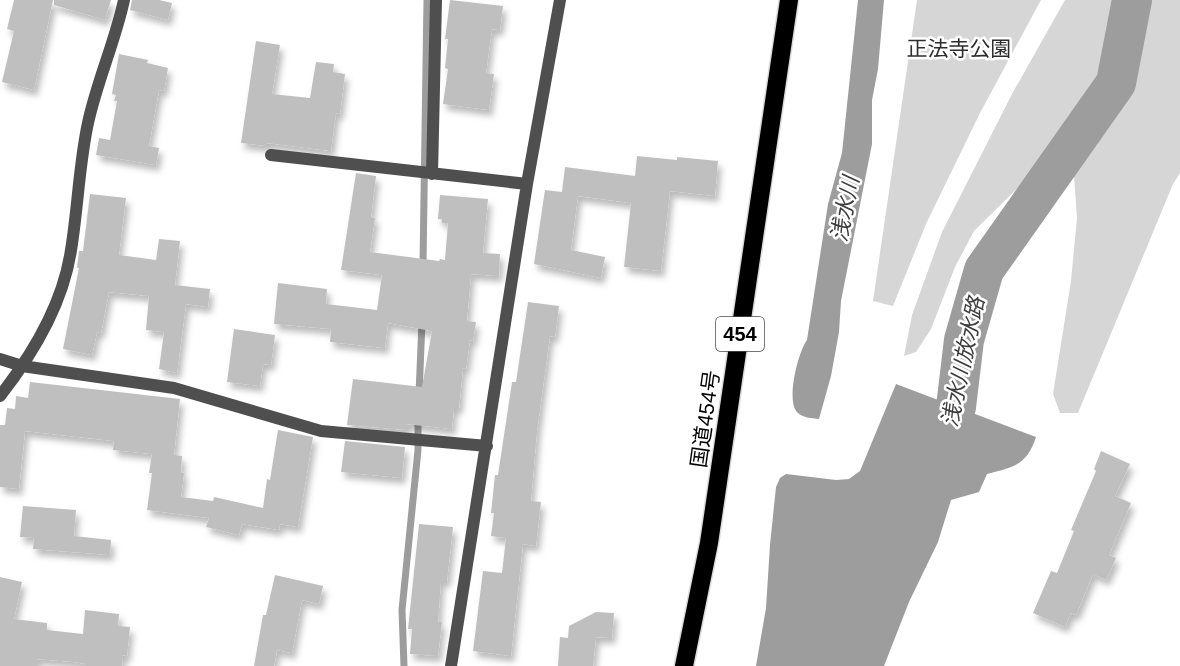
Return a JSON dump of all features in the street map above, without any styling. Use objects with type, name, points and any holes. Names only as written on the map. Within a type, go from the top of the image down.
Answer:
[{"type":"highway","name":"国道454号","points":[[684,666],[709,543],[789,0]]},
{"type":"street","points":[[0,396],[22,366],[52,315],[71,253],[88,123],[124,0]]},
{"type":"street","points":[[432,174],[436,0]]},
{"type":"street","points":[[451,666],[527,184],[560,0]]},
{"type":"street","points":[[271,155],[527,184]]},
{"type":"street","points":[[0,359],[22,366],[174,388],[321,431],[487,446]]},
{"type":"green space","name":"正法寺公園","points":[[917,0],[1041,0],[980,113],[926,224],[893,306],[873,301]]},
{"type":"green space","points":[[1065,0],[1180,0],[1180,173],[1173,184],[1078,413],[1060,413],[1053,394],[1071,281],[1077,218],[1074,176],[1025,181],[974,231],[955,267],[931,329],[916,352],[904,356],[912,315],[942,232],[1012,94]]},
{"type":"water","name":"浅水川","points":[[858,0],[884,0],[878,69],[872,100],[872,144],[841,301],[839,332],[831,376],[819,419],[804,417],[797,412],[794,406],[793,388],[797,365],[807,340],[828,204],[842,153]]},
{"type":"water","points":[[896,384],[1036,437],[1024,459],[1012,467],[987,474],[979,492],[951,500],[938,542],[909,602],[884,666],[756,666],[766,608],[776,487],[780,478],[786,474],[836,480],[849,479],[860,471]]},
{"type":"building","points":[[14,0],[53,0],[34,90],[2,82],[14,31],[7,29]]},
{"type":"building","points":[[54,0],[111,0],[105,20],[54,5]]},
{"type":"building","points":[[132,0],[159,0],[172,3],[168,20],[130,10]]},
{"type":"building","points":[[450,0],[503,6],[500,30],[492,29],[486,73],[494,74],[489,110],[443,104],[448,69],[445,68],[448,39],[445,39]]},
{"type":"building","points":[[256,41],[280,45],[272,94],[310,98],[316,62],[334,64],[333,72],[345,74],[340,114],[336,113],[331,151],[267,143],[267,146],[241,143]]},
{"type":"building","points":[[119,54],[148,60],[147,63],[168,68],[164,91],[159,90],[149,146],[159,148],[156,165],[96,155],[99,138],[110,140],[117,101],[114,101],[116,95],[112,94]]},
{"type":"building","points":[[637,156],[718,161],[715,196],[670,191],[661,271],[624,267],[631,203],[578,196],[571,250],[605,257],[601,278],[534,264],[545,190],[562,192],[565,167],[635,176]]},
{"type":"building","points":[[356,173],[376,176],[371,217],[375,218],[370,252],[445,260],[448,223],[442,223],[442,219],[438,219],[440,195],[488,199],[483,253],[500,254],[499,276],[471,274],[467,321],[476,322],[473,341],[470,340],[466,369],[463,368],[459,408],[454,408],[452,429],[407,424],[407,430],[347,425],[353,379],[422,387],[432,331],[388,323],[385,348],[330,342],[331,329],[274,324],[278,283],[327,289],[326,304],[377,310],[382,275],[341,270]]},
{"type":"building","points":[[90,194],[126,198],[119,255],[156,260],[159,239],[180,241],[175,285],[210,289],[208,307],[186,304],[177,373],[159,369],[164,332],[146,330],[149,296],[109,292],[101,333],[97,332],[92,355],[63,349],[79,268],[77,268],[79,251],[83,251]]},
{"type":"building","points":[[528,302],[559,306],[555,337],[550,336],[537,431],[531,501],[541,502],[536,546],[523,544],[511,656],[473,651],[483,571],[502,573],[506,538],[491,536],[494,513],[491,513],[495,475],[498,475],[512,382],[516,382]]},
{"type":"building","points":[[234,329],[275,335],[271,365],[263,364],[260,386],[227,382]]},
{"type":"building","points":[[30,382],[180,399],[174,455],[182,456],[181,472],[184,473],[181,497],[213,501],[214,497],[263,508],[278,430],[313,437],[298,527],[280,524],[279,530],[242,524],[239,535],[206,527],[209,518],[147,510],[152,454],[113,450],[114,441],[25,431],[19,489],[0,487],[0,425],[5,425],[7,408],[15,409],[16,396],[28,398]]},
{"type":"building","points":[[345,441],[405,447],[402,478],[341,472]]},
{"type":"building","points":[[1101,451],[1130,464],[1115,496],[1131,503],[1109,555],[1116,558],[1106,580],[1093,574],[1076,615],[1071,613],[1065,627],[1033,613],[1051,571],[1057,573],[1074,531],[1071,530],[1096,471],[1094,469]]},
{"type":"building","points":[[23,506],[76,510],[74,536],[111,540],[110,555],[33,549],[34,538],[20,537]]},
{"type":"building","points":[[419,524],[453,527],[447,581],[441,581],[438,622],[442,622],[438,656],[410,654],[412,629],[408,629]]},
{"type":"building","points":[[275,575],[323,586],[319,604],[302,600],[292,653],[277,650],[274,666],[254,666],[263,615],[266,615]]},
{"type":"building","points":[[0,577],[22,582],[14,619],[47,623],[47,630],[83,634],[85,610],[119,614],[118,626],[130,627],[127,656],[123,655],[122,666],[86,666],[86,664],[74,662],[37,659],[37,666],[0,666]]},
{"type":"building","points":[[596,612],[614,613],[612,638],[596,637],[593,666],[558,666],[560,637],[568,638],[569,626]]},
{"type":"waterway","points":[[423,265],[427,0]]},
{"type":"waterway","name":"浅水川放水路","points":[[939,458],[956,407],[964,340],[984,270],[1116,83],[1132,0]]},
{"type":"waterway","points":[[419,394],[422,322]]},
{"type":"waterway","points":[[404,666],[402,610],[418,450],[418,417]]}]
